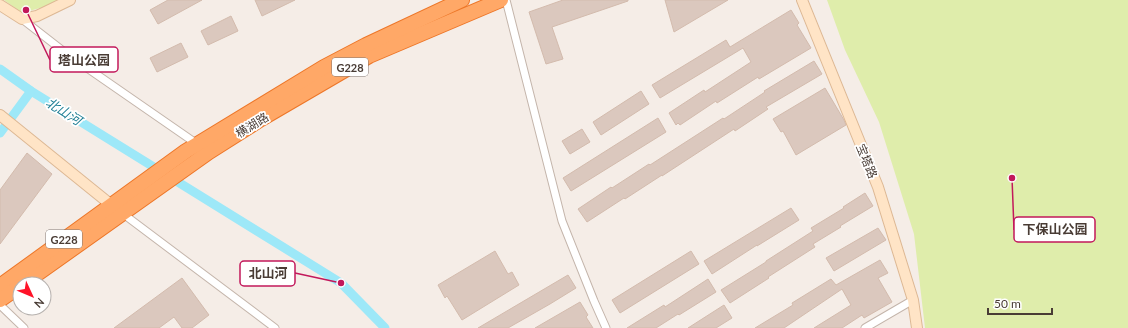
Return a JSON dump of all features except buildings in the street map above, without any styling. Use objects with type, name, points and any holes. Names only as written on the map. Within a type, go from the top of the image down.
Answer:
[{"type":"highway","name":"横湖路","points":[[33,276],[116,209],[129,192],[324,67],[366,45],[462,0]]},
{"type":"highway","name":"横湖路","points":[[0,286],[116,209],[137,203],[197,149],[261,119],[369,56],[500,0]]},
{"type":"highway","points":[[0,300],[12,292]]},
{"type":"street","points":[[22,19],[37,16],[70,0]]},
{"type":"street","points":[[506,0],[562,221],[606,328]]},
{"type":"street","name":"宝塔路","points":[[802,0],[878,187],[913,300],[917,328]]},
{"type":"street","points":[[0,5],[22,19],[67,54],[197,149]]},
{"type":"street","points":[[0,115],[116,209],[275,328]]},
{"type":"street","points":[[865,328],[913,300]]},
{"type":"street","points":[[0,305],[24,328]]},
{"type":"green space","points":[[4,0],[58,0],[47,6],[22,13]]},
{"type":"green space","points":[[827,0],[1128,0],[1128,328],[925,328],[914,234],[879,122],[845,50]]},
{"type":"waterway","name":"北山河","points":[[0,69],[31,91],[341,283],[385,328]]},
{"type":"waterway","points":[[0,133],[31,91]]},
{"type":"place","name":"塔山公园","points":[[26,10]]},
{"type":"place","name":"下保山公园","points":[[1012,178]]},
{"type":"place","name":"北山河","points":[[341,283]]}]
